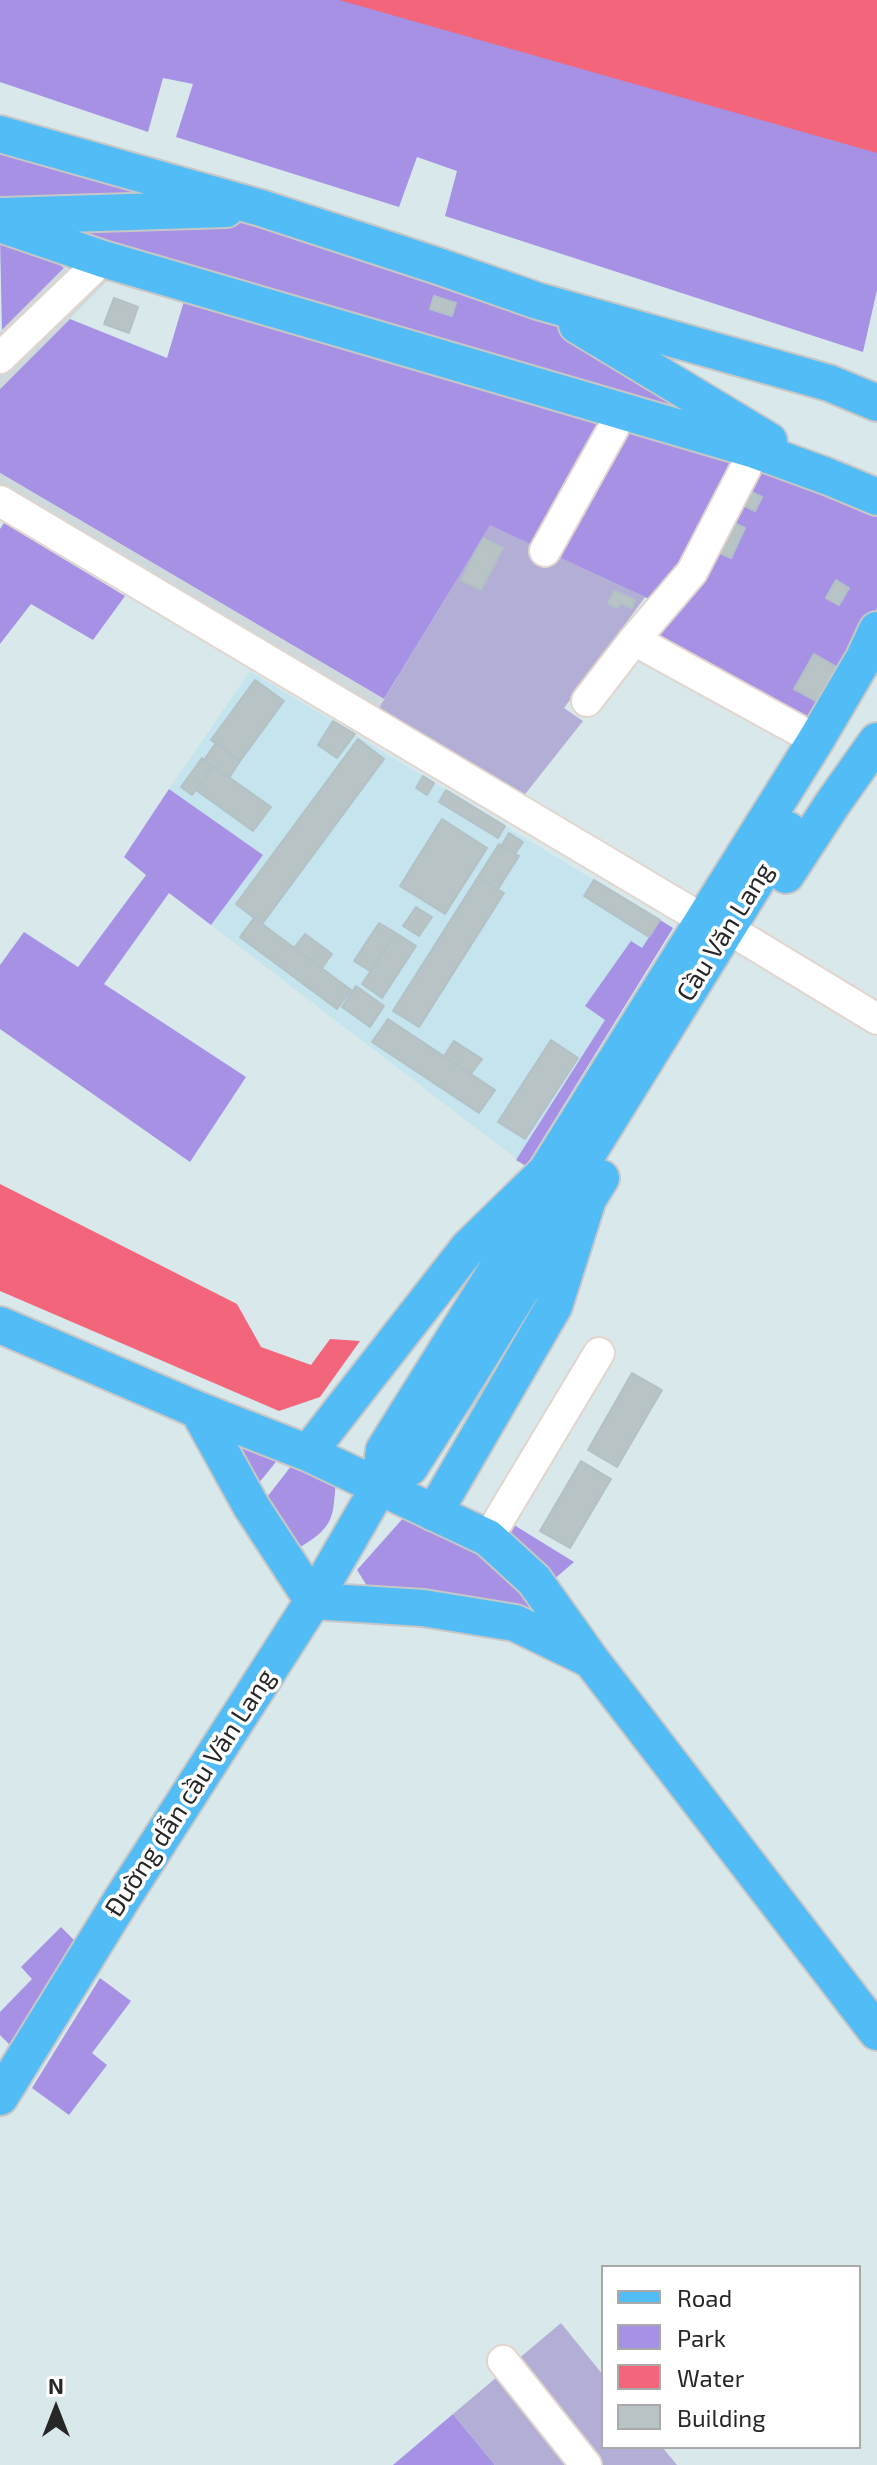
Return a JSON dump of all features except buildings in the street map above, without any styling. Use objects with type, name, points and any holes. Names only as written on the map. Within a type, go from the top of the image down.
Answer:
[{"type":"main road","points":[[0,134],[261,208],[538,301],[829,383],[877,403]]},
{"type":"main road","points":[[0,216],[261,208]]},
{"type":"main road","points":[[0,224],[123,270],[755,450],[877,497]]},
{"type":"main road","points":[[538,301],[829,477]]},
{"type":"main road","points":[[308,1453],[468,1248],[546,1172],[816,740],[877,630]]},
{"type":"main road","name":"Cầu Văn Lang","points":[[572,1179],[877,686]]},
{"type":"main road","points":[[434,1513],[554,1306],[588,1199],[745,939],[877,741]]},
{"type":"main road","points":[[379,1487],[410,1467],[461,1387],[531,1274],[572,1179]]},
{"type":"main road","points":[[379,1487],[368,1439],[488,1246],[572,1179]]},
{"type":"main road","points":[[0,1325],[198,1410],[308,1453],[488,1538],[534,1580],[591,1660],[877,2032]]},
{"type":"main road","points":[[198,1410],[251,1506],[313,1601],[423,1608],[515,1623],[591,1660]]},
{"type":"main road","name":"Đường dẫn cầu Văn Lang","points":[[0,2097],[122,1899],[313,1601],[379,1487]]},
{"type":"street","points":[[0,358],[123,270]]},
{"type":"street","points":[[545,551],[623,411]]},
{"type":"street","points":[[587,701],[692,572],[755,450]]},
{"type":"street","points":[[0,501],[702,919]]},
{"type":"street","points":[[634,640],[816,740]]},
{"type":"street","points":[[745,939],[877,1019]]},
{"type":"street","points":[[488,1538],[599,1353]]},
{"type":"street","points":[[503,2361],[586,2465]]},
{"type":"shaded area","points":[[64,268],[68,271],[67,281],[0,343],[0,332]]},
{"type":"shaded area","points":[[106,269],[110,278],[0,389],[0,374]]},
{"type":"shaded area","points":[[0,473],[384,699],[375,714],[0,484]]},
{"type":"shaded area","points":[[490,525],[645,597],[564,708],[583,721],[522,798],[377,711]]},
{"type":"shaded area","points":[[250,671],[673,928],[526,1166],[211,925],[263,855],[169,789]]},
{"type":"shaded area","points":[[561,2323],[601,2373],[601,2449],[664,2449],[677,2465],[495,2465],[453,2414]]},
{"type":"green space","points":[[0,0],[877,0],[877,290],[863,352],[445,216],[457,171],[417,157],[399,207],[176,137],[193,84],[163,78],[148,132],[0,82]]},
{"type":"green space","points":[[0,149],[189,202],[0,211]]},
{"type":"green space","points":[[240,213],[529,310],[756,443],[26,223]]},
{"type":"green space","points":[[0,238],[51,258],[64,268],[2,330]]},
{"type":"green space","points":[[184,301],[610,418],[536,547],[490,526],[384,699],[0,473],[0,389],[70,319],[167,358]]},
{"type":"green space","points":[[623,425],[770,467],[877,515],[877,608],[853,664],[809,728],[647,640],[675,611],[558,557]]},
{"type":"green space","points":[[4,523],[125,596],[93,640],[31,604],[0,644],[0,529]]},
{"type":"green space","points":[[169,789],[263,855],[211,925],[169,893],[104,984],[246,1077],[190,1162],[0,1029],[0,965],[24,932],[78,967],[146,875],[124,857]]},
{"type":"green space","points":[[660,920],[673,928],[526,1166],[516,1160],[605,1020],[585,1006],[631,941],[642,948]]},
{"type":"green space","points":[[230,1435],[284,1452],[254,1489]]},
{"type":"green space","points":[[295,1461],[336,1478],[331,1518],[321,1532],[302,1546],[284,1541],[264,1501]]},
{"type":"green space","points":[[405,1516],[497,1558],[536,1597],[530,1610],[389,1596],[369,1589],[357,1570]]},
{"type":"green space","points":[[514,1525],[574,1562],[552,1581],[507,1533]]},
{"type":"green space","points":[[61,1927],[78,1944],[14,2049],[0,2035],[0,2012],[32,1979],[21,1967]]},
{"type":"green space","points":[[100,1978],[131,2001],[92,2053],[107,2065],[69,2115],[32,2088]]},
{"type":"green space","points":[[453,2414],[495,2465],[393,2465]]},
{"type":"water","points":[[339,0],[877,0],[877,153]]},
{"type":"water","points":[[0,1184],[237,1304],[261,1347],[311,1365],[330,1339],[360,1341],[320,1397],[279,1411],[0,1291]]}]
